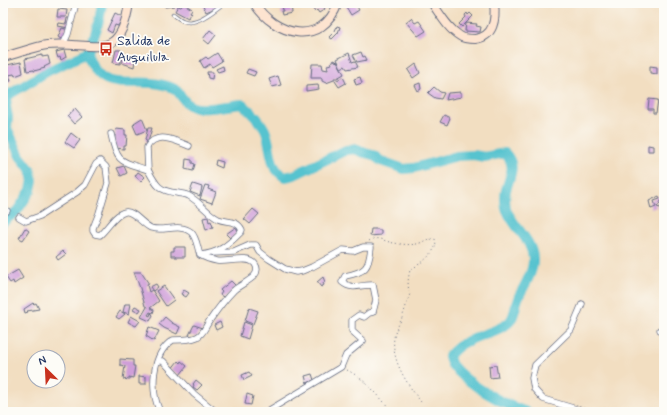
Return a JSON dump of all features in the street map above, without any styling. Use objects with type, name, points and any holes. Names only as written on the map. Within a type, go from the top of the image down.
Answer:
[{"type":"main road","points":[[3,58],[46,46],[106,46],[119,37],[127,17],[129,3]]},
{"type":"main road","points":[[254,3],[260,12],[276,26],[297,33],[310,31],[322,26],[329,20],[338,3]]},
{"type":"main road","points":[[432,3],[455,33],[461,38],[473,39],[484,37],[488,34],[494,18],[494,3]]},
{"type":"street","points":[[66,45],[76,3]]},
{"type":"street","points":[[111,134],[118,157],[124,161],[148,170]]},
{"type":"street","points":[[189,146],[175,140],[162,138],[154,140],[147,147],[148,170],[155,184],[160,189],[188,195],[215,217],[222,221],[234,222],[242,228],[236,237],[213,253]]},
{"type":"street","points":[[19,217],[26,221],[40,216],[77,192],[85,185],[96,164],[100,161],[106,167],[108,183],[93,228],[95,234],[100,235],[119,215],[125,212],[130,212],[151,228],[175,228],[190,232],[196,241],[200,255]]},
{"type":"street","points":[[200,255],[234,252],[250,245],[256,245],[260,252],[269,259],[285,269],[296,272],[312,267],[320,261],[343,250],[353,251],[363,247],[370,247],[370,262],[364,269],[355,274],[345,276],[342,282],[348,286],[365,284],[373,285],[376,300],[374,312],[369,313],[364,317],[359,315],[352,320],[352,331],[363,341],[346,355],[341,367],[266,412]]},
{"type":"street","points":[[160,412],[156,404],[154,387],[155,370],[161,353],[173,340],[197,337],[201,334],[208,322],[233,291],[255,276],[257,271],[256,266],[250,260],[217,261],[200,255]]},
{"type":"street","points":[[582,304],[571,330],[535,365],[532,378],[534,389],[542,399],[586,412]]},
{"type":"street","points":[[158,361],[163,361],[194,394],[216,412]]},
{"type":"lane","points":[[173,14],[183,21],[195,21],[202,19],[224,3]]},
{"type":"path","points":[[363,247],[372,239],[378,238],[391,242],[408,244],[419,244],[426,239],[435,239],[436,245],[433,252],[426,260],[410,270],[408,289],[410,294],[393,340],[400,370],[407,383],[421,402]]},
{"type":"path","points":[[341,367],[354,373],[374,390],[391,412]]},
{"type":"building","points":[[164,3],[174,3],[174,6],[165,7]]},
{"type":"building","points":[[202,3],[217,3],[218,7],[206,12]]},
{"type":"building","points":[[291,3],[292,13],[282,15],[282,4]]},
{"type":"building","points":[[309,3],[326,3],[323,6],[325,9],[319,13],[317,10],[315,12]]},
{"type":"building","points":[[348,3],[355,3],[359,10],[351,15],[345,5]]},
{"type":"building","points":[[184,4],[192,9],[190,12],[192,13],[188,18],[175,11],[178,6],[181,7]]},
{"type":"building","points":[[58,9],[67,10],[66,17],[57,17]]},
{"type":"building","points":[[115,13],[123,17],[118,26],[115,25],[112,33],[107,30]]},
{"type":"building","points":[[467,13],[468,15],[470,13],[473,16],[462,27],[459,24],[466,17],[465,15]]},
{"type":"building","points":[[67,18],[70,18],[69,28],[58,26],[59,23],[66,24]]},
{"type":"building","points":[[411,18],[415,23],[419,21],[426,31],[418,36],[406,22]]},
{"type":"building","points":[[466,23],[477,24],[476,26],[481,27],[480,32],[465,31]]},
{"type":"building","points":[[337,26],[340,27],[338,33],[332,39],[329,37],[335,31]]},
{"type":"building","points":[[62,28],[69,30],[64,41],[58,37]]},
{"type":"building","points":[[210,30],[216,35],[209,44],[203,39]]},
{"type":"building","points":[[64,50],[66,57],[61,60],[60,57],[58,58],[56,52]]},
{"type":"building","points":[[116,50],[121,50],[122,53],[120,64],[113,63]]},
{"type":"building","points":[[361,52],[363,57],[365,56],[367,60],[357,62],[353,55]]},
{"type":"building","points":[[217,53],[222,61],[212,67],[210,64],[204,68],[200,61],[206,57],[208,59]]},
{"type":"building","points":[[349,53],[352,62],[355,61],[358,67],[347,69],[345,66],[341,68],[337,59]]},
{"type":"building","points":[[42,55],[42,57],[48,56],[50,64],[44,67],[45,68],[27,71],[25,59]]},
{"type":"building","points":[[123,57],[135,59],[134,67],[122,63]]},
{"type":"building","points":[[335,60],[344,74],[326,83],[322,81],[322,78],[311,78],[312,64],[322,64],[323,69],[328,70],[327,65],[332,64],[331,62]]},
{"type":"building","points":[[21,62],[23,73],[15,76],[14,74],[9,75],[11,81],[7,82],[4,68],[6,68],[7,65]]},
{"type":"building","points":[[416,64],[420,73],[413,78],[408,70]]},
{"type":"building","points":[[223,66],[224,70],[218,72],[216,69]]},
{"type":"building","points":[[650,66],[657,67],[657,74],[650,73]]},
{"type":"building","points":[[248,69],[256,72],[254,76],[246,73]]},
{"type":"building","points":[[207,72],[213,72],[212,79],[208,78]]},
{"type":"building","points":[[278,76],[281,85],[272,87],[269,79]]},
{"type":"building","points":[[343,77],[346,83],[339,87],[335,81]]},
{"type":"building","points":[[360,77],[362,83],[356,85],[354,79]]},
{"type":"building","points":[[420,83],[421,89],[418,91],[415,85]]},
{"type":"building","points":[[318,85],[319,89],[306,91],[306,86]]},
{"type":"building","points":[[434,87],[440,92],[444,93],[441,99],[435,98],[428,93]]},
{"type":"building","points":[[461,92],[461,97],[446,100],[448,93]]},
{"type":"building","points":[[649,99],[658,100],[656,113],[653,113],[653,109],[648,109]]},
{"type":"building","points":[[75,109],[82,117],[74,124],[67,116]]},
{"type":"building","points":[[444,115],[450,118],[447,125],[440,122]]},
{"type":"building","points":[[142,118],[147,130],[137,134],[133,125]]},
{"type":"building","points":[[148,128],[152,128],[148,142],[145,140]]},
{"type":"building","points":[[116,129],[125,130],[125,135],[127,135],[126,146],[124,146],[124,149],[115,148],[114,142]]},
{"type":"building","points":[[71,133],[80,140],[74,148],[65,142]]},
{"type":"building","points":[[648,145],[653,146],[653,151],[648,151]]},
{"type":"building","points":[[186,159],[192,160],[192,163],[195,164],[193,171],[185,169]]},
{"type":"building","points":[[216,160],[223,162],[222,168],[215,165]]},
{"type":"building","points":[[124,166],[127,173],[121,176],[117,168]]},
{"type":"building","points":[[138,172],[145,177],[141,181],[135,176]]},
{"type":"building","points":[[193,184],[202,187],[200,196],[190,192]]},
{"type":"building","points":[[205,185],[209,186],[208,189],[216,192],[212,203],[200,199]]},
{"type":"building","points":[[659,196],[660,199],[654,201],[656,207],[651,209],[649,201]]},
{"type":"building","points":[[662,200],[664,202],[660,208],[657,207]]},
{"type":"building","points":[[253,209],[259,214],[250,224],[244,219]]},
{"type":"building","points":[[208,217],[209,222],[211,221],[213,227],[206,230],[203,218]]},
{"type":"building","points":[[236,227],[238,231],[231,239],[226,234]]},
{"type":"building","points":[[25,228],[29,231],[23,240],[19,238]]},
{"type":"building","points":[[371,229],[381,230],[381,235],[370,236]]},
{"type":"building","points":[[174,247],[185,247],[185,257],[171,256],[171,251],[174,251]]},
{"type":"building","points":[[63,251],[66,254],[58,260],[56,257]]},
{"type":"building","points":[[18,270],[23,278],[14,284],[13,281],[10,283],[6,277]]},
{"type":"building","points":[[134,272],[141,272],[149,284],[147,285],[149,292],[152,290],[159,301],[150,308],[154,310],[153,313],[150,312],[148,315],[150,316],[151,313],[153,315],[150,321],[141,317],[147,307],[145,306]]},
{"type":"building","points":[[323,277],[325,282],[321,287],[317,282]]},
{"type":"building","points":[[231,281],[236,286],[225,298],[220,295],[222,292],[220,290]]},
{"type":"building","points":[[156,284],[158,287],[153,291],[150,287]]},
{"type":"building","points":[[164,286],[174,300],[166,306],[156,291]]},
{"type":"building","points":[[184,290],[189,293],[186,297],[181,294]]},
{"type":"building","points":[[33,303],[36,303],[39,309],[27,311],[28,312],[25,313],[24,309]]},
{"type":"building","points":[[125,304],[131,304],[129,314],[123,312]]},
{"type":"building","points":[[135,306],[141,309],[139,312],[133,309]]},
{"type":"building","points":[[249,308],[258,311],[253,324],[245,321]]},
{"type":"building","points":[[120,311],[125,314],[119,319],[116,317]]},
{"type":"building","points":[[131,316],[140,321],[136,326],[128,322]]},
{"type":"building","points":[[165,317],[180,327],[177,334],[159,324]]},
{"type":"building","points":[[220,322],[222,327],[216,330],[214,325]]},
{"type":"building","points":[[244,322],[252,325],[248,339],[240,336]]},
{"type":"building","points":[[194,325],[203,328],[196,337],[189,335]]},
{"type":"building","points":[[149,327],[159,331],[154,341],[146,336]]},
{"type":"building","points":[[120,359],[133,360],[133,366],[135,366],[133,378],[129,377],[129,380],[123,379],[125,366],[120,365]]},
{"type":"building","points":[[178,361],[180,363],[181,361],[187,366],[180,375],[171,370]]},
{"type":"building","points":[[496,365],[498,377],[490,378],[489,366]]},
{"type":"building","points":[[249,372],[252,376],[244,380],[242,375]]},
{"type":"building","points":[[312,374],[314,380],[307,383],[305,376]]},
{"type":"building","points":[[139,376],[146,377],[146,384],[139,384]]},
{"type":"building","points":[[196,380],[202,385],[197,390],[193,387]]},
{"type":"building","points":[[247,394],[253,396],[251,405],[245,404]]},
{"type":"waterway","points":[[102,3],[97,29],[87,53],[93,67],[101,76],[109,81],[164,85],[175,89],[187,104],[198,108],[242,104],[263,126],[267,136],[273,163],[285,177],[294,175],[346,150],[355,149],[373,155],[381,161],[404,169],[414,168],[457,156],[474,155],[484,157],[505,153],[512,166],[506,192],[506,209],[529,244],[533,255],[532,270],[518,297],[511,320],[497,330],[463,344],[455,349],[449,356],[452,365],[476,386],[497,399],[527,412]]},
{"type":"waterway","points":[[3,222],[17,211],[31,190],[33,180],[30,169],[20,156],[7,128],[7,98],[10,94],[48,71],[87,53]]},
{"type":"place","name":"Salida de Auquilula","points":[[106,49]]}]
